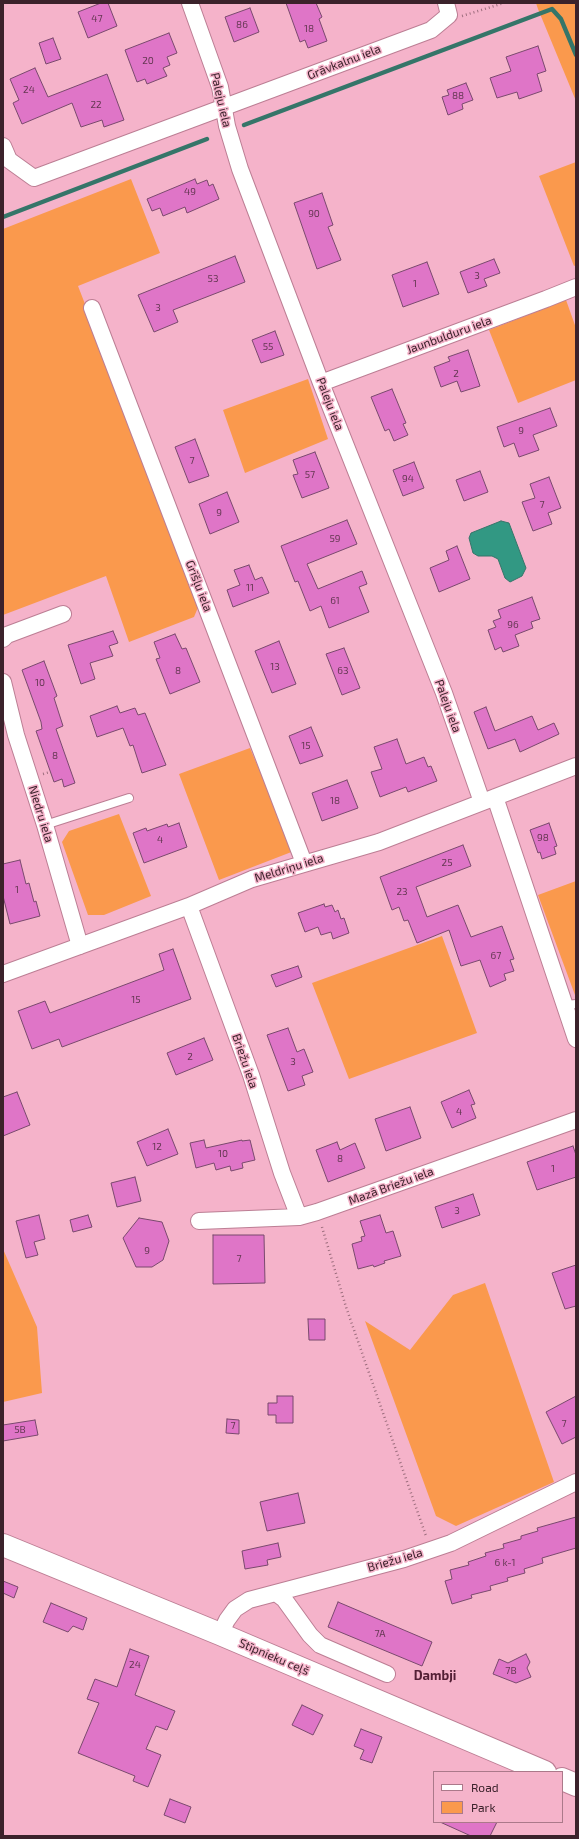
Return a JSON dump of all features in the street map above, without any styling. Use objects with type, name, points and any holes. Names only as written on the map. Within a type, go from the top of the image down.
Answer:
[{"type":"main road","name":"Stīpnieku ceļš","points":[[3,1545],[220,1634],[543,1771]]},
{"type":"main road","points":[[563,1779],[576,1785]]},
{"type":"street","name":"Paleju iela","points":[[190,3],[220,87],[227,126],[240,169],[321,383],[444,693],[571,1005],[576,1039]]},
{"type":"street","name":"Grāvkalnu iela","points":[[3,146],[9,160],[34,178],[431,30],[447,9]]},
{"type":"street","name":"Jaunbulduru iela","points":[[321,383],[576,287]]},
{"type":"street","name":"Grīšļu iela","points":[[92,308],[304,863]]},
{"type":"street","points":[[3,639],[7,635],[63,614]]},
{"type":"street","name":"Niedru iela","points":[[3,682],[16,735],[45,825],[80,946]]},
{"type":"street","name":"Meldriņu iela","points":[[3,974],[189,906],[252,879],[378,842],[576,766]]},
{"type":"street","name":"Briežu iela","points":[[189,906],[251,1075],[282,1173],[299,1217]]},
{"type":"street","name":"Mazā Briežu iela","points":[[199,1221],[299,1217],[317,1212],[576,1120]]},
{"type":"street","name":"Briežu iela","points":[[220,1634],[226,1620],[235,1609],[249,1600],[431,1550],[451,1543],[576,1482]]},
{"type":"street","points":[[276,1593],[284,1599],[310,1635],[320,1645],[387,1674]]},
{"type":"lane","points":[[45,825],[129,798]]},
{"type":"path","points":[[447,9],[465,16],[504,3]]},
{"type":"path","points":[[317,1212],[346,1307],[431,1550]]},
{"type":"green space","points":[[536,3],[576,3],[576,101],[538,9]]},
{"type":"green space","points":[[576,162],[576,265],[574,266],[539,176]]},
{"type":"green space","points":[[131,179],[160,253],[78,286],[154,481],[199,605],[194,617],[129,642],[106,576],[3,615],[3,229]]},
{"type":"green space","points":[[566,300],[576,328],[576,380],[518,403],[489,330]]},
{"type":"green space","points":[[308,379],[328,439],[245,473],[223,410]]},
{"type":"green space","points":[[250,748],[294,851],[219,880],[179,774]]},
{"type":"green space","points":[[119,814],[151,896],[104,915],[88,915],[62,842],[69,831]]},
{"type":"green space","points":[[576,881],[576,995],[575,995],[538,895]]},
{"type":"green space","points":[[442,936],[477,1033],[349,1079],[312,983]]},
{"type":"green space","points":[[3,1249],[37,1327],[42,1393],[3,1402]]},
{"type":"green space","points":[[485,1283],[554,1482],[456,1526],[436,1516],[365,1321],[410,1350],[453,1295]]},
{"type":"shaded area","points":[[501,521],[509,523],[526,568],[522,576],[510,582],[505,578],[498,559],[492,556],[478,556],[473,553],[469,538],[471,533]]},
{"type":"building","points":[[101,3],[108,3],[117,26],[88,38],[78,12]]},
{"type":"building","points":[[286,3],[316,3],[322,17],[319,19],[327,41],[308,48],[305,40],[300,42]]},
{"type":"building","points":[[250,8],[259,32],[234,42],[225,17]]},
{"type":"building","points":[[169,33],[177,53],[167,57],[170,65],[163,68],[167,76],[147,84],[145,79],[137,82],[125,50]]},
{"type":"building","points":[[53,38],[61,59],[46,64],[39,43]]},
{"type":"building","points":[[538,46],[546,71],[537,74],[542,91],[519,99],[517,92],[497,98],[490,78],[511,71],[506,57]]},
{"type":"building","points":[[35,68],[48,97],[107,74],[124,120],[104,127],[102,120],[81,127],[72,103],[22,124],[13,103],[19,100],[10,79]]},
{"type":"building","points":[[466,83],[473,100],[462,104],[463,109],[448,115],[442,97],[449,95],[447,90]]},
{"type":"building","points":[[195,179],[197,184],[207,180],[209,186],[213,184],[219,199],[187,213],[185,207],[163,216],[160,208],[152,211],[147,199]]},
{"type":"building","points":[[322,193],[333,225],[328,227],[341,260],[317,269],[294,203]]},
{"type":"building","points":[[235,256],[245,282],[173,310],[178,322],[154,332],[138,295]]},
{"type":"building","points":[[494,259],[500,273],[484,279],[487,286],[468,293],[460,272]]},
{"type":"building","points":[[427,262],[439,294],[403,307],[392,275]]},
{"type":"building","points":[[275,331],[284,355],[261,363],[252,340]]},
{"type":"building","points":[[468,350],[480,386],[461,392],[457,381],[441,387],[434,367],[450,361],[448,357]]},
{"type":"building","points":[[392,389],[406,423],[403,424],[408,435],[394,441],[389,429],[385,431],[371,397]]},
{"type":"building","points":[[550,408],[557,426],[533,435],[539,450],[519,457],[514,443],[504,447],[497,427]]},
{"type":"building","points":[[195,439],[209,476],[189,483],[175,447]]},
{"type":"building","points":[[315,452],[329,488],[302,498],[293,475],[298,474],[293,460]]},
{"type":"building","points":[[414,462],[424,488],[403,496],[393,470]]},
{"type":"building","points":[[480,471],[488,492],[464,501],[456,480]]},
{"type":"building","points":[[549,477],[561,508],[548,513],[552,524],[533,531],[522,502],[535,498],[530,484]]},
{"type":"building","points":[[227,492],[239,522],[210,534],[199,504]]},
{"type":"building","points":[[347,520],[357,544],[307,564],[318,589],[362,571],[367,584],[359,587],[369,612],[329,628],[321,606],[310,611],[298,581],[295,582],[281,546]]},
{"type":"building","points":[[457,546],[470,579],[439,592],[430,568],[449,560],[446,551]]},
{"type":"building","points":[[249,565],[255,580],[262,577],[269,593],[233,607],[227,590],[240,585],[234,570]]},
{"type":"building","points":[[532,597],[540,619],[531,622],[533,628],[515,635],[519,646],[503,652],[501,647],[495,650],[488,630],[496,627],[493,621],[501,618],[498,610]]},
{"type":"building","points":[[113,631],[118,643],[109,646],[113,656],[90,663],[95,679],[81,684],[68,645]]},
{"type":"building","points":[[175,634],[182,649],[186,648],[200,682],[170,694],[156,659],[160,658],[154,642]]},
{"type":"building","points":[[279,641],[296,684],[272,693],[255,651]]},
{"type":"building","points":[[344,648],[360,688],[342,695],[326,654]]},
{"type":"building","points":[[44,661],[57,696],[54,698],[63,726],[56,729],[75,783],[64,787],[62,779],[54,782],[36,731],[42,729],[41,722],[22,670]]},
{"type":"building","points":[[117,706],[120,713],[135,708],[138,715],[145,713],[166,765],[142,773],[133,745],[130,746],[123,728],[97,737],[90,716]]},
{"type":"building","points":[[486,707],[495,731],[532,716],[538,730],[554,723],[559,734],[520,752],[515,739],[488,749],[474,712]]},
{"type":"building","points":[[311,727],[323,756],[300,764],[289,736]]},
{"type":"building","points":[[397,739],[406,764],[424,757],[428,767],[431,766],[437,781],[408,792],[406,787],[380,797],[371,772],[382,769],[374,747]]},
{"type":"building","points":[[347,780],[358,808],[322,821],[312,793]]},
{"type":"building","points":[[179,823],[187,847],[144,863],[133,833],[146,828],[147,831],[167,824],[168,827]]},
{"type":"building","points":[[549,823],[557,846],[554,847],[556,854],[542,859],[540,852],[538,853],[530,830]]},
{"type":"building","points":[[463,845],[471,866],[416,887],[427,917],[458,905],[471,937],[502,926],[514,959],[510,960],[514,971],[504,974],[506,980],[490,987],[480,960],[461,966],[449,930],[417,943],[408,920],[404,921],[399,907],[392,910],[380,877]]},
{"type":"building","points":[[20,860],[26,884],[29,883],[34,902],[36,901],[40,916],[10,924],[3,896],[3,864]]},
{"type":"building","points":[[324,904],[325,907],[332,905],[335,912],[338,910],[341,919],[344,918],[349,933],[333,939],[331,932],[321,935],[318,927],[305,932],[298,913]]},
{"type":"building","points":[[173,949],[191,999],[62,1047],[59,1039],[32,1049],[18,1011],[45,1001],[50,1013],[164,970],[159,954]]},
{"type":"building","points":[[298,966],[302,977],[276,987],[271,975]]},
{"type":"building","points":[[288,1028],[297,1052],[304,1049],[313,1072],[302,1076],[305,1085],[288,1091],[267,1035]]},
{"type":"building","points":[[204,1038],[213,1060],[176,1075],[167,1053]]},
{"type":"building","points":[[469,1090],[475,1104],[471,1105],[476,1118],[452,1128],[441,1102]]},
{"type":"building","points":[[17,1092],[30,1125],[3,1136],[3,1097]]},
{"type":"building","points":[[410,1107],[421,1138],[386,1151],[375,1119]]},
{"type":"building","points":[[168,1129],[178,1154],[147,1166],[137,1142]]},
{"type":"building","points":[[204,1140],[206,1148],[242,1140],[250,1140],[255,1160],[242,1163],[243,1168],[231,1171],[230,1166],[216,1170],[214,1163],[196,1168],[190,1143]]},
{"type":"building","points":[[337,1142],[340,1150],[355,1143],[365,1168],[328,1182],[316,1150]]},
{"type":"building","points":[[573,1146],[576,1155],[576,1177],[537,1190],[527,1162]]},
{"type":"building","points":[[135,1177],[141,1201],[117,1207],[111,1183]]},
{"type":"building","points":[[473,1194],[480,1215],[442,1228],[435,1207]]},
{"type":"building","points":[[39,1215],[45,1239],[34,1242],[38,1255],[26,1258],[16,1221]]},
{"type":"building","points":[[88,1215],[92,1227],[73,1232],[70,1220]]},
{"type":"building","points":[[380,1215],[386,1233],[393,1231],[401,1256],[384,1261],[385,1263],[374,1267],[373,1265],[358,1269],[352,1244],[362,1241],[361,1237],[365,1236],[360,1221]]},
{"type":"building","points":[[139,1218],[162,1222],[169,1241],[163,1260],[152,1267],[136,1267],[123,1238]]},
{"type":"building","points":[[213,1235],[264,1235],[265,1283],[213,1284]]},
{"type":"building","points":[[576,1265],[576,1306],[565,1309],[552,1273]]},
{"type":"building","points":[[308,1319],[325,1319],[325,1340],[309,1340]]},
{"type":"building","points":[[277,1396],[293,1396],[293,1423],[276,1423],[276,1415],[268,1415],[268,1403],[277,1403]]},
{"type":"building","points":[[576,1396],[576,1437],[562,1444],[546,1412]]},
{"type":"building","points":[[227,1419],[239,1420],[239,1434],[226,1433]]},
{"type":"building","points":[[35,1420],[38,1435],[3,1441],[3,1425]]},
{"type":"building","points":[[298,1493],[305,1523],[267,1531],[260,1502]]},
{"type":"building","points":[[576,1517],[576,1548],[542,1558],[543,1563],[524,1569],[525,1573],[507,1578],[508,1581],[490,1586],[491,1590],[471,1595],[472,1598],[452,1604],[445,1581],[452,1579],[450,1570],[469,1565],[468,1562],[486,1556],[485,1553],[504,1548],[503,1544],[521,1539],[521,1536],[538,1531],[537,1528]]},
{"type":"building","points":[[278,1543],[281,1557],[267,1560],[268,1565],[245,1569],[242,1551]]},
{"type":"building","points":[[3,1581],[18,1587],[14,1598],[3,1593]]},
{"type":"building","points":[[338,1602],[432,1642],[422,1666],[328,1627]]},
{"type":"building","points":[[51,1603],[87,1618],[83,1630],[73,1626],[68,1632],[43,1622]]},
{"type":"building","points":[[130,1649],[149,1656],[135,1695],[175,1711],[167,1730],[156,1726],[146,1749],[161,1755],[148,1787],[133,1781],[135,1776],[78,1753],[99,1703],[87,1699],[95,1679],[117,1687]]},
{"type":"building","points":[[526,1654],[530,1662],[527,1668],[531,1677],[516,1683],[493,1674],[499,1659],[508,1663]]},
{"type":"building","points":[[302,1705],[323,1715],[313,1735],[292,1725]]},
{"type":"building","points":[[361,1729],[382,1737],[372,1763],[360,1759],[364,1750],[354,1746]]},
{"type":"building","points":[[170,1799],[191,1807],[185,1823],[164,1815]]},
{"type":"building","points":[[442,1823],[496,1823],[490,1836],[471,1836]]},
{"type":"waterway","points":[[244,125],[552,9],[561,19],[576,55]]},
{"type":"waterway","points":[[3,217],[207,139]]},
{"type":"district","name":"Dambji","points":[[435,1676]]}]
